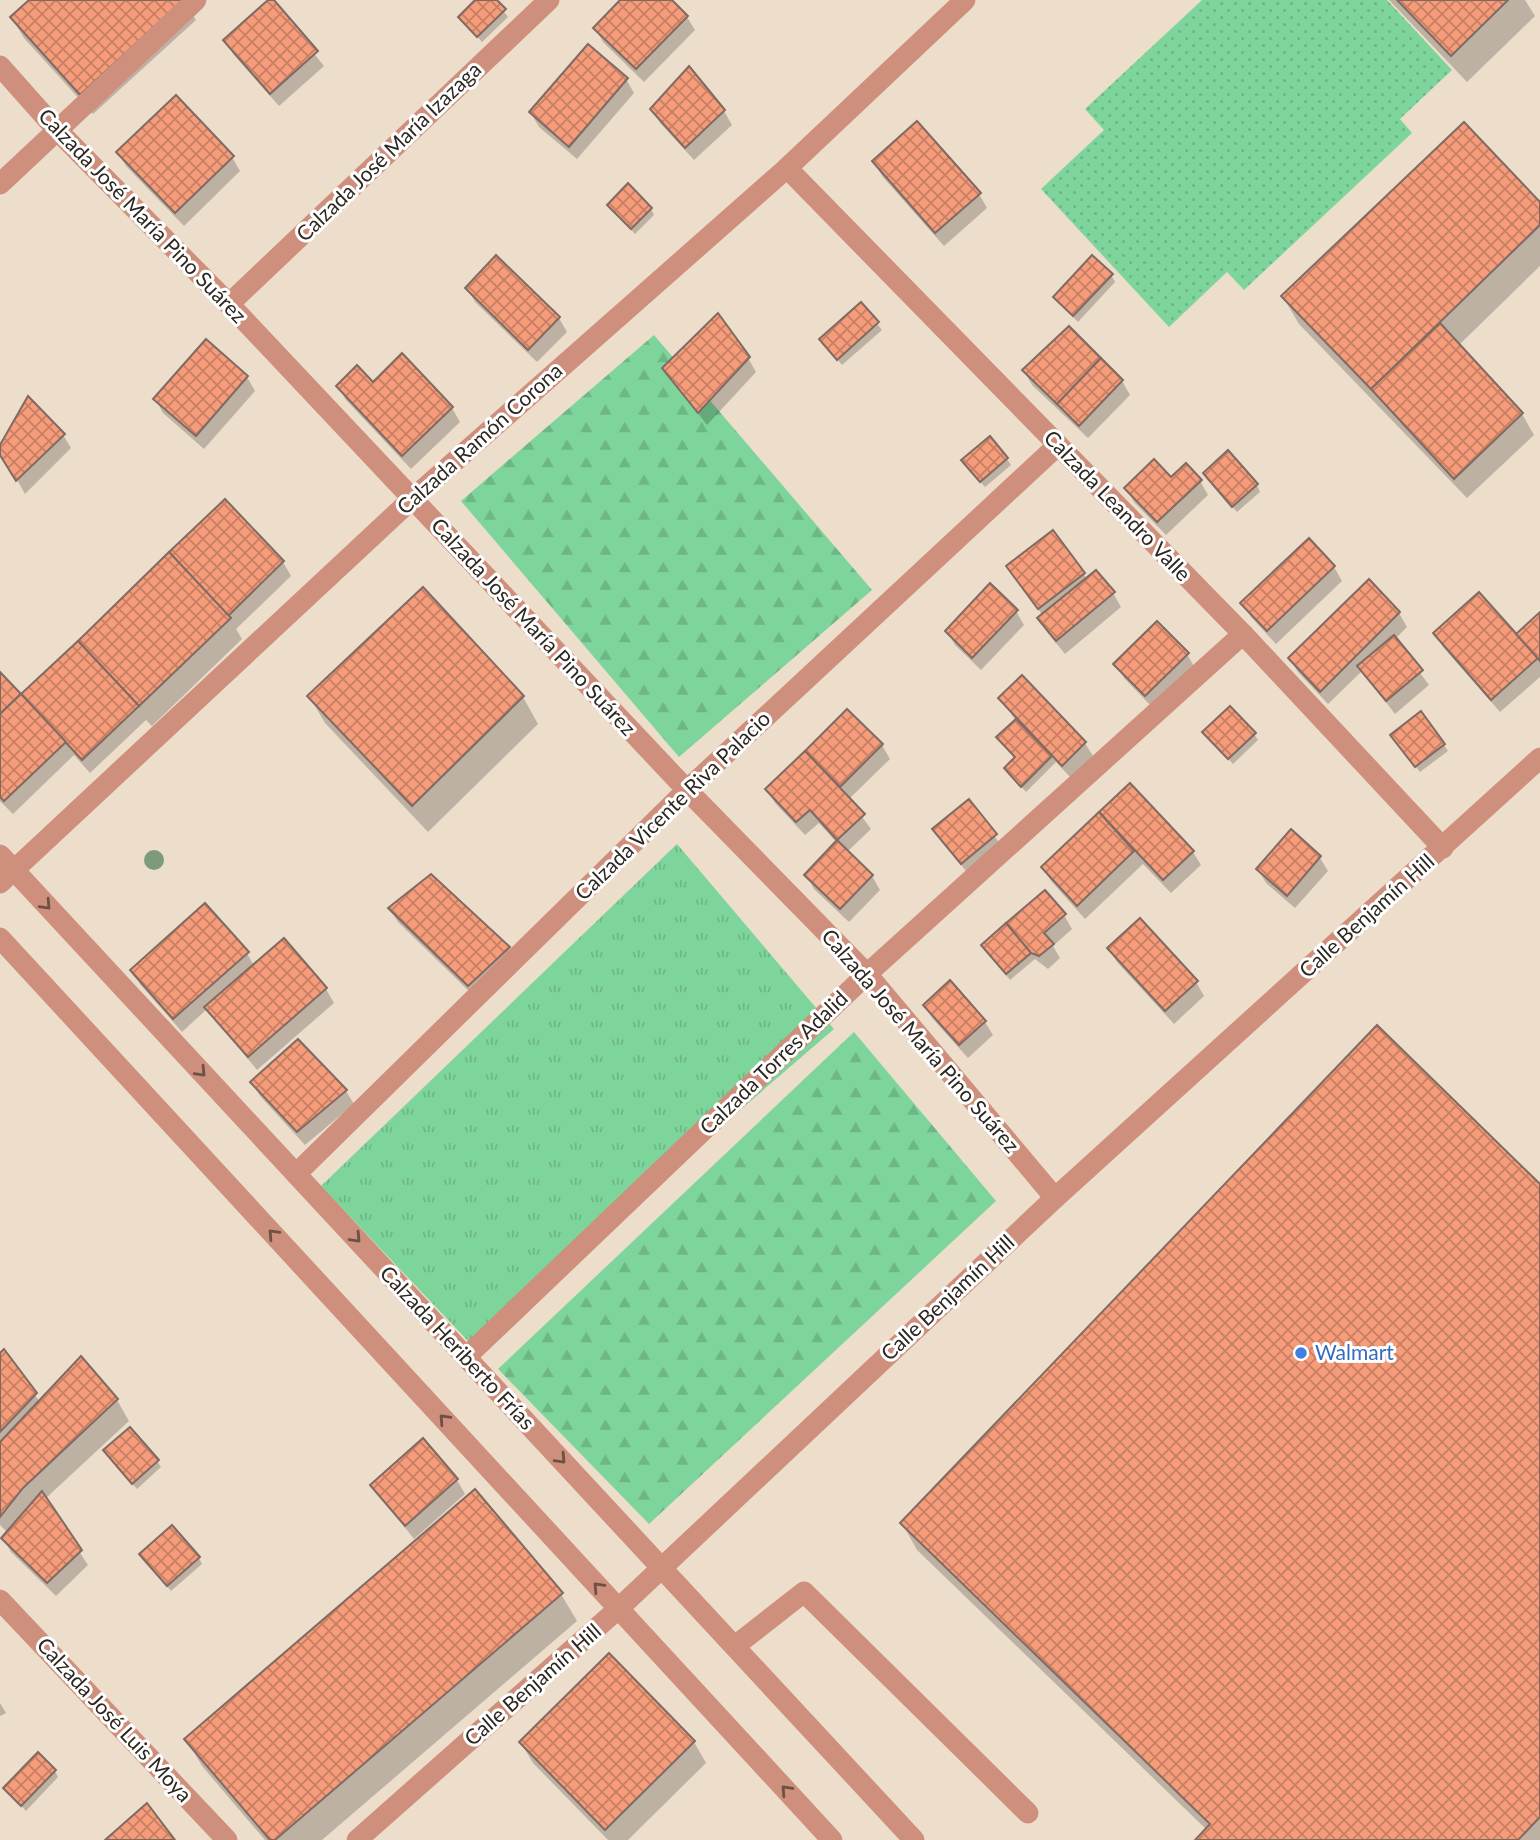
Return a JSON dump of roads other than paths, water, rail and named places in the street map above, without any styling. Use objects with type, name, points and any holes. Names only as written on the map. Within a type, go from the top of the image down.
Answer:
[{"type":"street","points":[[0,184],[196,0]]},
{"type":"street","name":"Calzada José María Izazaga","points":[[229,304],[549,0]]},
{"type":"street","name":"Calzada Ramón Corona","points":[[5,869],[412,499],[787,168],[965,0]]},
{"type":"street","name":"Calzada José María Pino Suárez","points":[[0,66],[56,129],[229,304],[687,790],[867,974],[1055,1198]]},
{"type":"street","name":"Calzada Leandro Valle","points":[[787,168],[1243,634],[1443,848]]},
{"type":"street","name":"Calzada Vicente Riva Palacio","points":[[296,1174],[687,790],[1058,445]]},
{"type":"street","name":"Calzada Torres Adalid","points":[[466,1357],[867,974],[1243,634]]},
{"type":"street","name":"Calle Benjamín Hill","points":[[357,1840],[618,1609],[1055,1198],[1540,758]]},
{"type":"street","name":"Calzada Heriberto Frías","points":[[5,869],[296,1174],[915,1840]]},
{"type":"street","points":[[0,938],[832,1840]]},
{"type":"street","points":[[735,1646],[804,1592],[1028,1813]]},
{"type":"street","name":"Calzada José Luis Moya","points":[[0,1600],[227,1840]]},
{"type":"place","name":"Walmart","points":[[1301,1353]]}]
